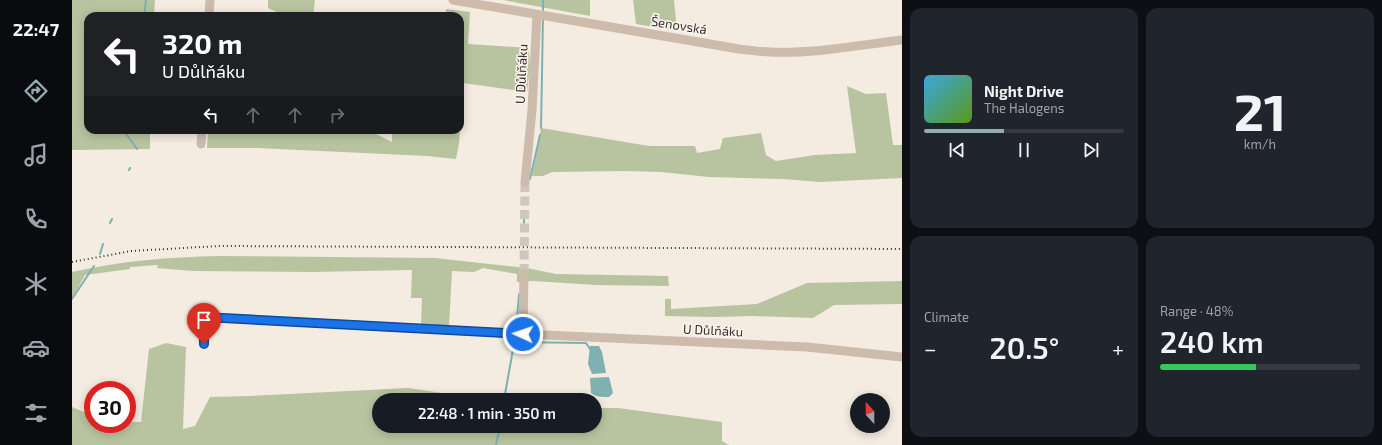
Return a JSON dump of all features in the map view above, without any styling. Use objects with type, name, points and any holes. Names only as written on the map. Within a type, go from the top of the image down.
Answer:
[{"type":"street","points":[[209,12],[210,0]]},
{"type":"street","name":"Šenovská","points":[[453,0],[739,49],[769,52],[833,48],[902,40]]},
{"type":"street","name":"U Důlňáku","points":[[525,182],[532,110],[538,15]]},
{"type":"street","points":[[201,144],[202,134]]},
{"type":"street","points":[[523,334],[524,273]]},
{"type":"street","name":"U Důlňáku","points":[[204,344],[204,317],[807,347],[902,357]]},
{"type":"green space","points":[[72,0],[155,0],[154,12],[84,12],[84,134],[150,134],[150,149],[72,150]]},
{"type":"green space","points":[[268,0],[315,0],[314,12],[277,12],[268,8]]},
{"type":"green space","points":[[503,0],[590,0],[590,16]]},
{"type":"green space","points":[[633,0],[674,0],[677,31],[636,24]]},
{"type":"green space","points":[[446,9],[470,12],[468,44],[529,48],[530,68],[527,92],[464,83],[464,12],[446,12]]},
{"type":"green space","points":[[847,86],[866,94],[886,93],[893,145],[902,145],[902,178],[820,182],[783,179],[709,177],[661,172],[624,171],[552,172],[543,176],[532,176],[541,128],[649,146],[695,146],[697,153],[720,149],[723,138],[761,133],[766,155],[776,161],[815,155],[856,153]]},
{"type":"green space","points":[[208,134],[376,134],[392,142],[392,134],[460,134],[456,159],[427,156],[257,148],[207,148]]},
{"type":"green space","points":[[219,256],[435,258],[527,268],[556,274],[668,276],[669,286],[596,285],[533,281],[517,282],[517,274],[483,268],[474,272],[452,271],[449,326],[421,325],[422,298],[411,298],[412,270],[312,272],[193,271],[157,268],[158,265],[130,267],[130,269],[85,275],[72,299],[72,272],[145,260]]},
{"type":"green space","points":[[902,281],[902,304],[834,305],[813,318],[665,316],[665,299],[671,299],[671,309],[757,304],[807,283]]},
{"type":"green space","points":[[166,343],[186,347],[183,429],[195,426],[210,397],[408,388],[442,393],[372,393],[372,433],[602,433],[602,408],[618,408],[722,422],[722,441],[729,445],[72,445],[72,407],[84,412],[84,433],[136,433],[136,422],[141,422],[149,349]]},
{"type":"water","points":[[590,346],[599,346],[602,352],[606,373],[592,374],[588,364]]},
{"type":"water","points":[[609,377],[613,393],[609,397],[602,397],[602,393],[591,393],[590,378]]},
{"type":"waterway","points":[[144,12],[146,0]]},
{"type":"waterway","points":[[543,0],[543,10]]},
{"type":"waterway","points":[[541,128],[543,17]]},
{"type":"waterway","points":[[127,134],[137,149]]},
{"type":"waterway","points":[[530,179],[540,135]]},
{"type":"waterway","points":[[524,211],[524,223]]},
{"type":"waterway","points":[[110,223],[112,219]]},
{"type":"waterway","points":[[100,254],[103,244]]},
{"type":"waterway","points":[[72,299],[94,266]]},
{"type":"waterway","points":[[516,331],[519,294]]},
{"type":"waterway","points":[[505,393],[515,338]]},
{"type":"waterway","points":[[515,342],[586,343],[590,349]]},
{"type":"waterway","points":[[496,445],[499,433]]},
{"type":"tunnel","points":[[524,273],[525,182]]},
{"type":"railway","points":[[72,262],[131,251],[219,246],[902,249]]},
{"type":"route","points":[[204,344],[204,317],[523,334]]}]
